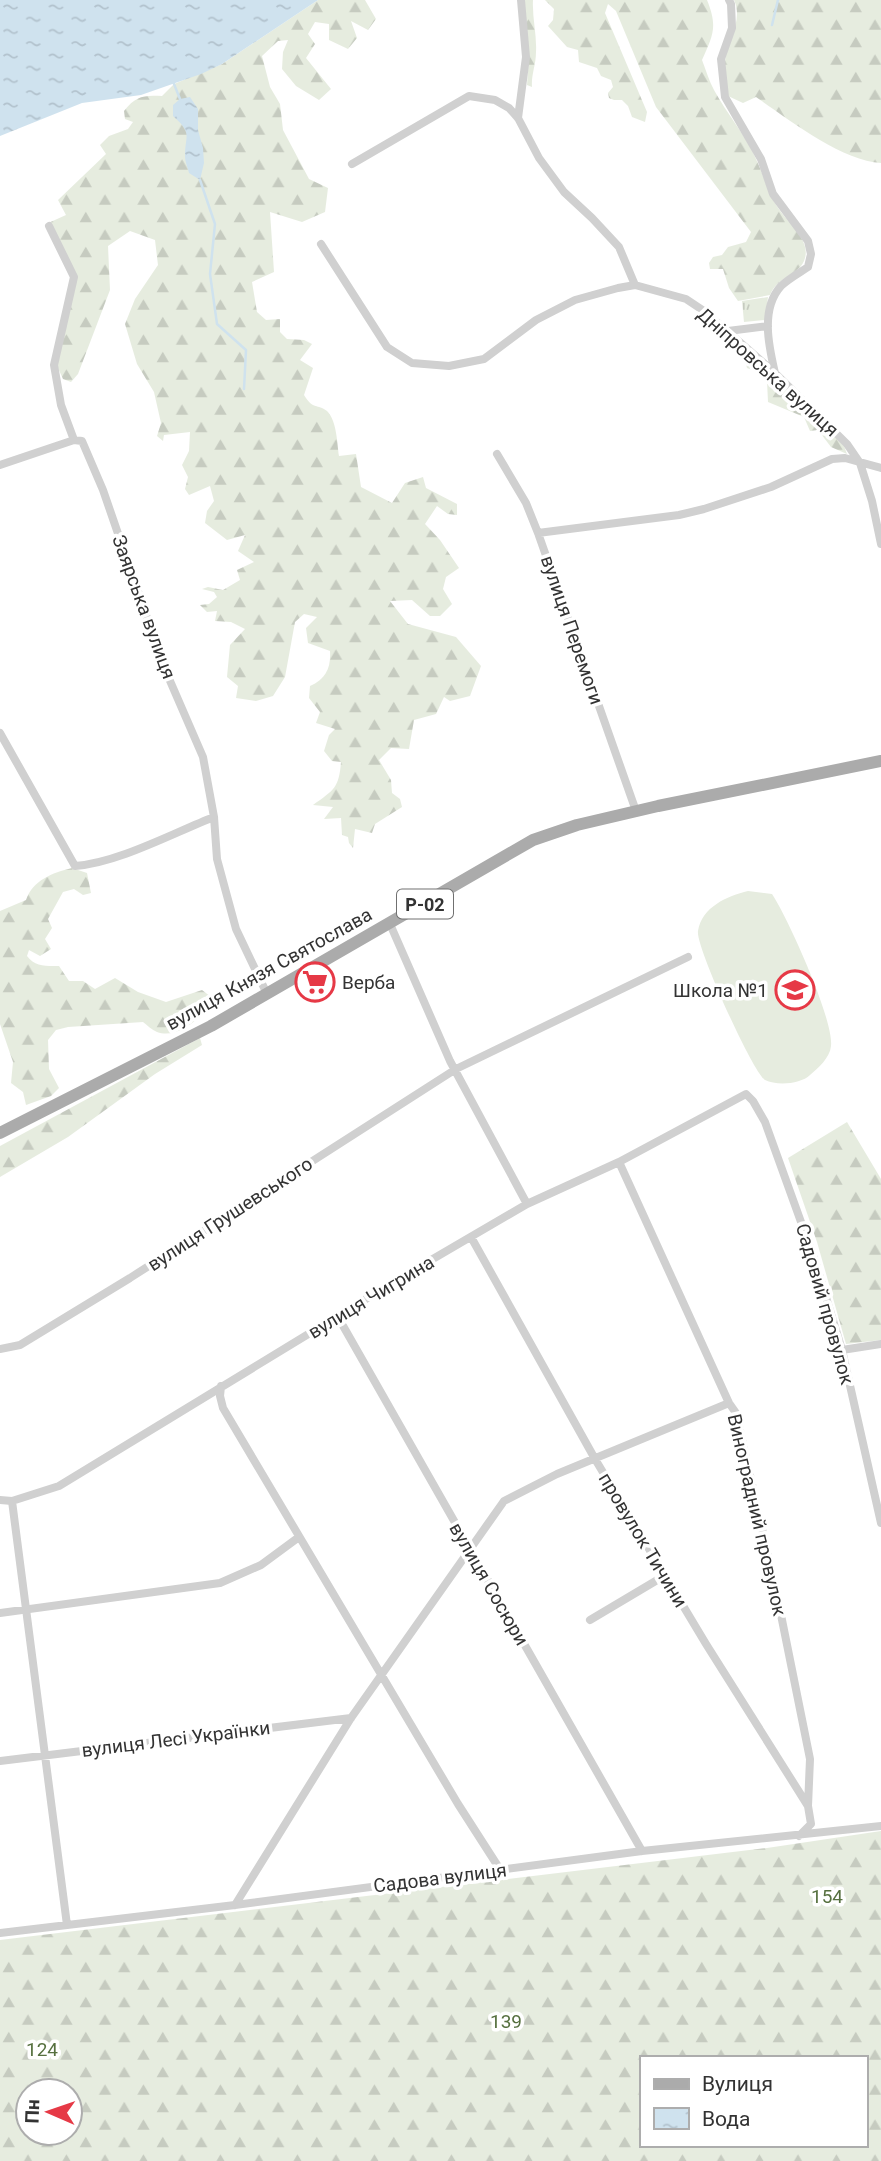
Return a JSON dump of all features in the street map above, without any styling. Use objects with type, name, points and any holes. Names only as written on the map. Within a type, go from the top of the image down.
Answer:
[{"type":"main road","name":"вулиця Князя Святослава","points":[[0,1133],[211,1027],[533,840],[577,825],[636,811],[881,761]]},
{"type":"street","points":[[518,118],[526,57],[521,0]]},
{"type":"street","points":[[729,0],[732,28],[721,59],[725,97],[761,159],[773,194],[808,241],[810,254],[808,267],[780,287],[772,303],[768,326],[775,373]]},
{"type":"street","points":[[321,244],[387,347],[412,363],[449,366],[484,359],[536,320],[575,300],[635,285],[619,247],[564,192],[539,158],[518,118],[509,108],[495,100],[469,96],[352,164]]},
{"type":"street","name":"Заярська вулиця","points":[[49,226],[74,277],[54,365],[61,405],[74,440],[82,442],[103,490],[164,667],[203,757],[214,817],[217,859],[236,929],[267,994]]},
{"type":"street","name":"Дніпровська вулиця","points":[[635,285],[685,299],[728,331],[829,425],[860,463],[881,544]]},
{"type":"street","points":[[728,331],[768,326]]},
{"type":"street","points":[[0,465],[74,440]]},
{"type":"street","name":"вулиця Перемоги","points":[[497,454],[526,503],[538,533],[636,811]]},
{"type":"street","points":[[538,533],[704,509],[771,486],[832,458],[845,458],[881,468]]},
{"type":"street","points":[[0,733],[75,866],[91,865],[118,856],[214,817]]},
{"type":"street","points":[[390,924],[450,1061],[527,1204]]},
{"type":"street","name":"вулиця Грушевського","points":[[0,1349],[20,1345],[130,1278],[456,1069],[688,957]]},
{"type":"street","name":"вулиця Чигрина","points":[[0,1500],[12,1501],[59,1486],[527,1204],[619,1162],[746,1094]]},
{"type":"street","name":"Садовий провулок","points":[[746,1094],[753,1101],[773,1144],[814,1258],[842,1350],[881,1523]]},
{"type":"street","name":"Виноградний провулок","points":[[619,1162],[729,1403],[736,1413],[810,1759],[808,1807]]},
{"type":"street","name":"провулок Тичини","points":[[471,1237],[664,1576],[808,1807]]},
{"type":"street","name":"вулиця Сосюри","points":[[338,1317],[642,1851]]},
{"type":"street","points":[[842,1350],[881,1344]]},
{"type":"street","points":[[221,1386],[223,1408],[464,1814],[501,1871]]},
{"type":"street","points":[[235,1905],[351,1718],[504,1501],[595,1459],[729,1403]]},
{"type":"street","points":[[12,1501],[67,1925]]},
{"type":"street","points":[[0,1613],[220,1583],[261,1565],[299,1537]]},
{"type":"street","points":[[590,1620],[664,1576]]},
{"type":"street","name":"вулиця Лесі Українки","points":[[0,1761],[351,1718]]},
{"type":"street","points":[[799,1836],[811,1824],[808,1807]]},
{"type":"street","name":"Садова вулиця","points":[[0,1933],[642,1851],[881,1826]]},
{"type":"green space","points":[[318,0],[365,0],[376,19],[368,30],[351,21],[357,38],[348,49],[329,40],[329,24],[315,22],[308,34],[315,44],[306,58],[331,89],[319,100],[296,86],[282,69],[283,52],[288,40],[278,41],[262,56],[270,87],[280,104],[283,130],[309,179],[328,188],[325,212],[302,222],[270,212],[274,272],[252,282],[257,312],[266,320],[280,319],[280,332],[287,339],[304,340],[312,344],[300,360],[313,368],[304,395],[310,403],[327,411],[333,420],[339,456],[356,454],[361,487],[392,503],[405,483],[423,477],[426,488],[457,504],[457,515],[448,514],[437,506],[425,524],[459,568],[446,577],[443,589],[452,604],[440,616],[430,616],[412,600],[390,601],[408,624],[456,637],[481,666],[470,696],[450,701],[444,697],[436,714],[414,720],[409,749],[391,748],[379,760],[391,780],[392,793],[400,799],[402,807],[375,824],[372,833],[355,829],[353,848],[348,837],[342,835],[341,818],[324,819],[333,807],[313,805],[334,788],[339,778],[341,762],[332,761],[324,751],[329,735],[335,729],[316,723],[320,712],[309,698],[310,686],[324,676],[330,663],[330,651],[308,643],[306,628],[317,617],[304,614],[295,622],[285,677],[273,696],[256,701],[236,698],[238,686],[227,677],[230,645],[245,629],[231,622],[215,621],[217,611],[207,612],[200,605],[209,604],[217,597],[214,592],[202,589],[208,587],[223,590],[240,580],[237,570],[254,562],[238,551],[245,535],[227,540],[205,523],[207,511],[214,501],[210,486],[189,495],[185,489],[188,477],[182,465],[189,451],[190,432],[164,435],[163,441],[157,436],[161,423],[154,392],[137,364],[125,324],[135,299],[158,265],[155,240],[130,231],[108,246],[110,290],[78,374],[71,382],[63,379],[57,366],[77,277],[46,224],[66,215],[58,200],[106,154],[100,145],[109,136],[128,129],[133,122],[125,119],[124,111],[132,102],[145,96],[162,96],[174,84],[222,64]]},
{"type":"green space","points":[[524,0],[533,0],[536,57],[532,87],[527,85],[529,57]]},
{"type":"green space","points":[[545,0],[707,0],[713,31],[702,60],[712,87],[752,150],[772,198],[805,245],[805,258],[799,269],[778,283],[770,295],[738,301],[729,288],[723,269],[710,269],[709,263],[713,257],[722,255],[728,247],[746,242],[751,232],[656,107],[616,11],[608,4],[605,13],[647,112],[645,122],[632,117],[628,106],[622,100],[609,98],[608,93],[613,87],[611,80],[601,76],[597,68],[579,62],[578,50],[567,47],[548,26],[553,20],[554,9]]},
{"type":"green space","points":[[734,0],[881,0],[881,163],[850,155],[833,147],[756,97],[743,103],[728,96],[725,61],[736,23],[737,8]]},
{"type":"green space","points":[[768,297],[765,320],[744,322],[742,301]]},
{"type":"green space","points":[[740,346],[774,375],[844,446],[847,454],[831,447],[818,430],[810,431],[804,417],[768,402],[767,381],[747,368],[744,357],[734,352],[735,347]]},
{"type":"green space","points":[[72,868],[87,873],[91,893],[83,895],[74,889],[63,892],[48,919],[52,928],[45,939],[51,949],[40,956],[29,950],[27,956],[30,960],[41,965],[59,966],[69,981],[83,981],[95,989],[115,978],[138,992],[166,1002],[202,990],[215,1000],[190,1025],[165,1034],[151,1029],[143,1022],[56,1030],[48,1040],[49,1069],[59,1088],[51,1096],[26,1105],[23,1092],[11,1083],[13,1062],[0,1024],[0,911],[26,900],[33,887],[44,878]]},
{"type":"green space","points":[[748,891],[772,894],[779,906],[809,969],[830,1033],[831,1046],[826,1059],[806,1078],[795,1082],[770,1082],[759,1072],[726,1008],[700,941],[700,923],[710,909],[732,896]]},
{"type":"green space","points":[[200,1038],[202,1045],[155,1074],[68,1137],[0,1177],[0,1146]]},
{"type":"green space","points":[[847,1122],[881,1179],[881,1340],[846,1344],[817,1242],[788,1158]]},
{"type":"green space","name":"139","points":[[881,1831],[881,2161],[0,2161],[0,1940],[767,1848]]},
{"type":"water","points":[[0,0],[318,0],[222,64],[201,74],[141,95],[82,103],[0,136]]},
{"type":"water","points":[[190,97],[198,109],[198,130],[203,148],[204,163],[200,180],[189,173],[185,158],[186,131],[173,116],[173,105],[180,99]]},
{"type":"waterway","points":[[772,25],[778,0]]},
{"type":"waterway","points":[[174,84],[180,99]]},
{"type":"waterway","points":[[200,180],[215,224],[210,274],[217,324],[246,350],[244,389]]},
{"type":"place","name":"Верба","points":[[315,982]]},
{"type":"place","name":"Школа №1","points":[[795,990]]},
{"type":"park label","name":"154","points":[[827,1896]]},
{"type":"park label","name":"124","points":[[42,2049]]}]
